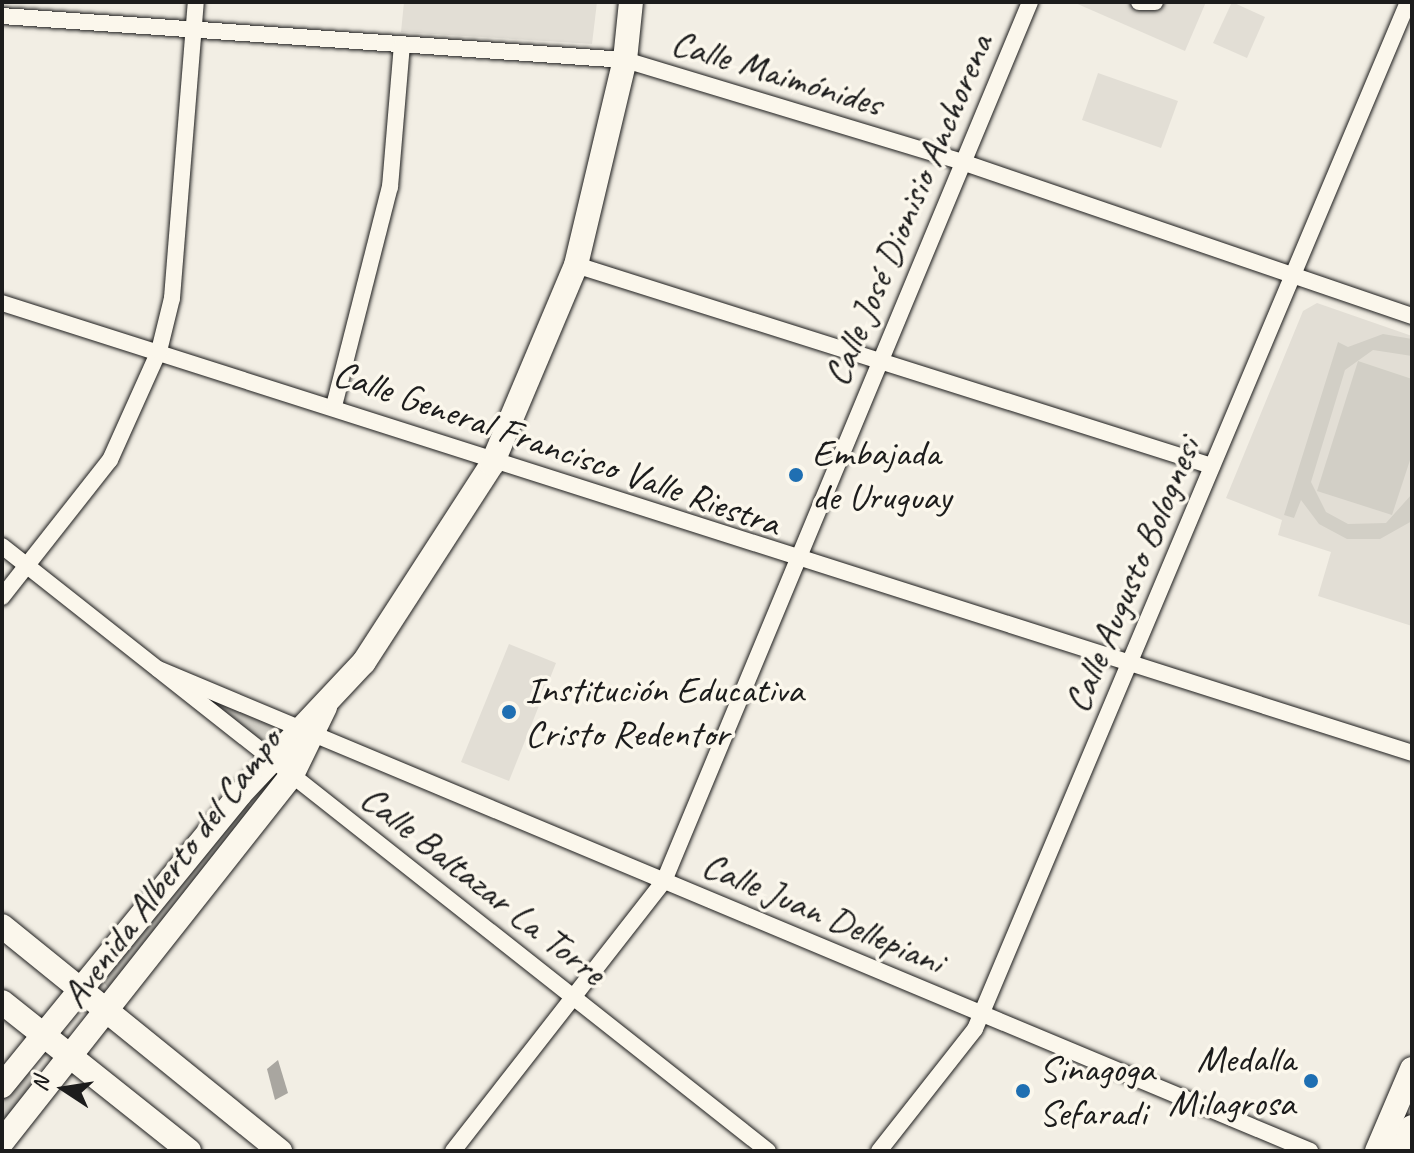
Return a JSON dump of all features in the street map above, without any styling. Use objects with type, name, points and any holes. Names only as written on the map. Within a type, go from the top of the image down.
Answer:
[{"type":"main road","name":"Avenida Alberto del Campo","points":[[2,1142],[108,1012],[292,775],[311,729],[325,707],[432,563],[492,464],[576,265],[625,60],[631,2]]},
{"type":"main road","name":"Avenida Alberto del Campo","points":[[2,1086],[272,758],[311,729]]},
{"type":"main road","points":[[2,926],[280,1151]]},
{"type":"main road","points":[[2,1002],[189,1151]]},
{"type":"main road","points":[[1377,1151],[1412,1069]]},
{"type":"main road","points":[[1402,1151],[1412,1127]]},
{"type":"street","points":[[2,597],[110,460],[159,351],[172,298],[196,2]]},
{"type":"street","name":"Calle José Dionisio Anchorena","points":[[453,1151],[575,999],[664,881],[793,561],[1030,2]]},
{"type":"street","points":[[1139,2],[1155,2]]},
{"type":"street","name":"Calle Augusto Bolognesi","points":[[879,1151],[982,1014],[1408,2]]},
{"type":"street","name":"Calle Maimónides","points":[[2,16],[625,60],[962,162],[1412,316]]},
{"type":"street","points":[[334,406],[390,187],[402,45]]},
{"type":"street","points":[[576,265],[1212,466]]},
{"type":"street","name":"Calle General Francisco Valle Riestra","points":[[2,303],[334,406],[492,464],[793,561],[1412,753]]},
{"type":"street","name":"Calle Baltazar La Torre","points":[[2,546],[768,1151]]},
{"type":"street","name":"Calle Baltazar La Torre","points":[[158,669],[311,729]]},
{"type":"street","name":"Calle Juan Dellepiani","points":[[311,729],[664,881],[1310,1151]]},
{"type":"shaded area","points":[[404,2],[597,2],[592,44],[401,32]]},
{"type":"shaded area","points":[[1073,2],[1206,2],[1185,51]]},
{"type":"shaded area","points":[[1232,2],[1265,17],[1247,58],[1213,43]]},
{"type":"shaded area","points":[[1098,73],[1178,101],[1161,148],[1082,120]]},
{"type":"shaded area","points":[[1317,303],[1412,336],[1412,626],[1318,596],[1331,552],[1278,535],[1282,520],[1226,498],[1303,311]]},
{"type":"shaded area","points":[[1383,334],[1412,339],[1412,356],[1373,350],[1345,370],[1311,482],[1326,512],[1348,524],[1386,523],[1412,494],[1412,521],[1380,539],[1347,539],[1319,524],[1301,500],[1294,518],[1284,515],[1338,342],[1348,347]]},
{"type":"shaded area","points":[[1358,361],[1412,379],[1412,454],[1392,515],[1317,491]]},
{"type":"shaded area","name":"Institución Educativa Cristo Redentor","points":[[509,644],[556,663],[509,781],[461,762]]},
{"type":"shaded area","points":[[173,679],[292,727],[273,755]]},
{"type":"shaded area","points":[[239,798],[254,809],[112,993],[99,976]]},
{"type":"shaded area","points":[[278,1060],[288,1093],[275,1100],[267,1069]]},
{"type":"shaded area","points":[[26,1068],[40,1082],[2,1128],[2,1097]]},
{"type":"place","name":"Embajada de Uruguay","points":[[796,475]]},
{"type":"place","name":"Institución Educativa Cristo Redentor","points":[[509,712]]},
{"type":"place","name":"Medalla Milagrosa","points":[[1311,1081]]},
{"type":"place","name":"Sinagoga Sefaradi","points":[[1023,1091]]}]
